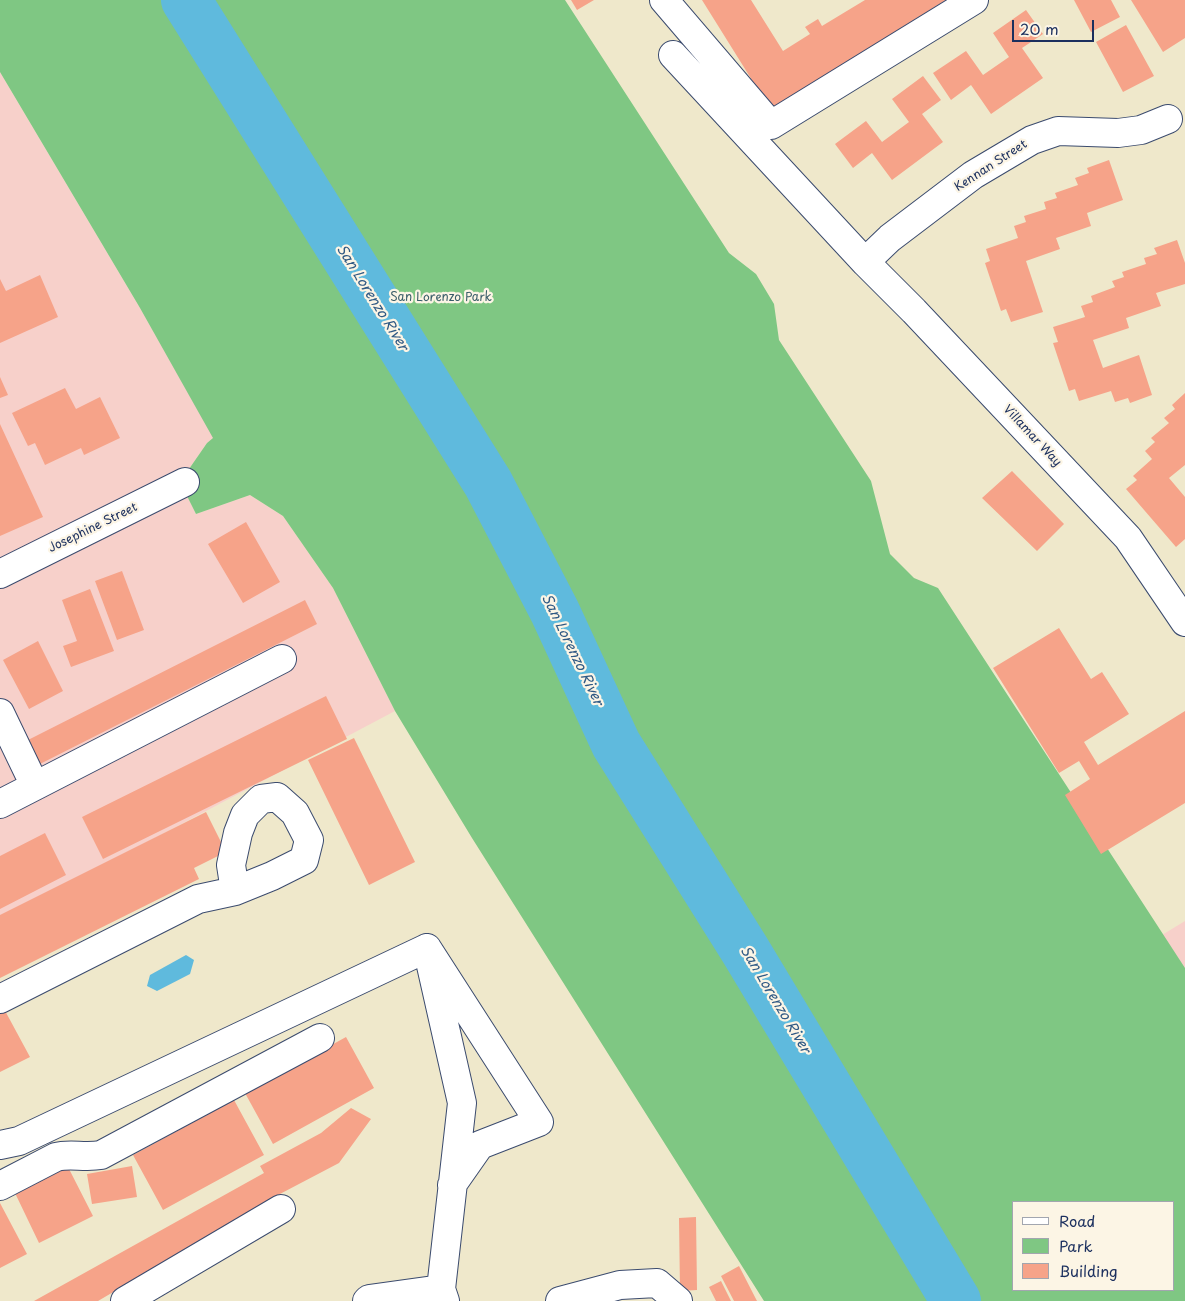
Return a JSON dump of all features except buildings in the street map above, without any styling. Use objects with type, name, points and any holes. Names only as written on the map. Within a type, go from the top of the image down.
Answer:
[{"type":"street","points":[[664,0],[771,125],[974,0]]},
{"type":"street","name":"Villamar Way","points":[[673,56],[865,262],[914,311],[1128,538],[1185,622]]},
{"type":"street","name":"Kennan Street","points":[[865,262],[890,238],[974,175],[1032,140],[1058,131],[1118,133],[1141,130],[1179,115]]},
{"type":"street","name":"Josephine Street","points":[[0,574],[185,482]]},
{"type":"street","points":[[0,804],[282,659]]},
{"type":"street","points":[[0,713],[35,786]]},
{"type":"street","points":[[0,999],[198,899],[235,891]]},
{"type":"street","points":[[0,1145],[19,1141],[427,948]]},
{"type":"street","points":[[427,948],[539,1122],[480,1145],[452,1185]]},
{"type":"street","points":[[367,1301],[369,1299],[443,1295],[452,1185],[462,1103],[427,948]]},
{"type":"street","points":[[0,1186],[56,1157],[66,1154],[89,1157],[101,1155],[320,1038]]},
{"type":"street","points":[[125,1301],[281,1209]]},
{"type":"street","points":[[560,1301],[620,1285],[657,1283],[678,1301]]},
{"type":"shaded area","points":[[0,72],[140,308],[214,438],[207,443],[180,482],[196,514],[250,495],[283,516],[333,588],[395,711],[0,920]]},
{"type":"shaded area","points":[[1185,921],[1185,968],[1162,935]]},
{"type":"green space","name":"San Lorenzo Park","points":[[0,0],[565,0],[729,253],[756,274],[774,304],[779,340],[871,481],[890,554],[914,578],[938,588],[1185,968],[1185,1301],[764,1301],[472,838],[395,711],[333,588],[283,516],[250,495],[196,514],[180,482],[207,443],[213,438],[140,308],[0,72]]},
{"type":"water","points":[[186,955],[194,960],[190,974],[157,991],[147,986],[150,975]]},
{"type":"waterway","name":"San Lorenzo River","points":[[186,0],[488,483],[555,612],[616,744],[745,950],[956,1301]]}]
